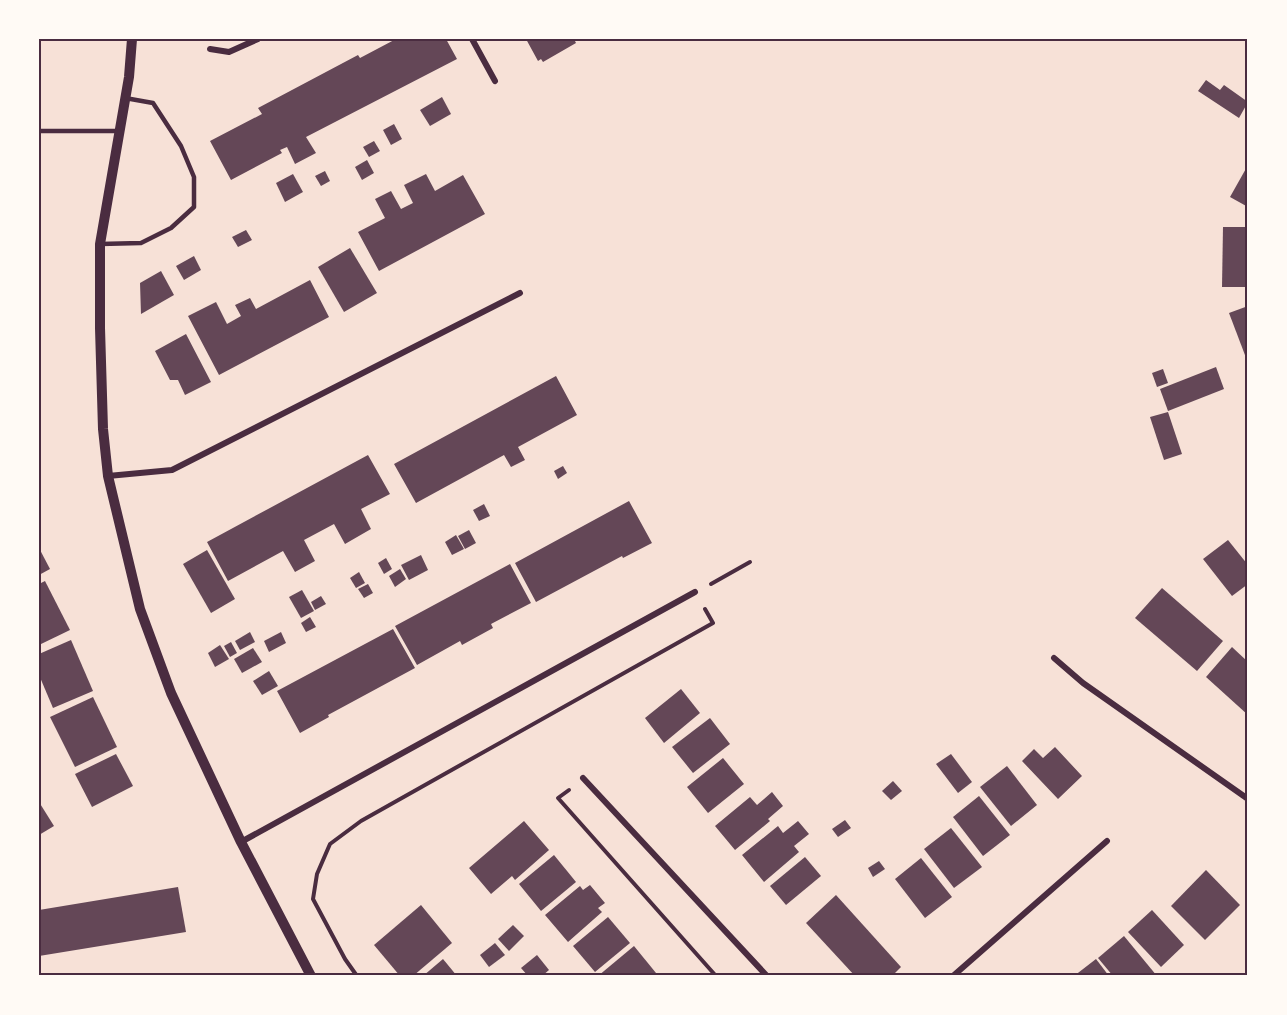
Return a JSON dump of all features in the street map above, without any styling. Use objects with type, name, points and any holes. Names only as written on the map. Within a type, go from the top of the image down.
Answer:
[{"type":"street","points":[[132,39],[120,131],[100,244],[103,429],[108,476],[140,609],[171,693],[242,842],[310,976]]},
{"type":"street","points":[[210,49],[229,52],[258,39]]},
{"type":"street","points":[[472,39],[495,81]]},
{"type":"street","points":[[108,476],[172,471],[520,293]]},
{"type":"street","points":[[242,842],[695,592]]},
{"type":"street","points":[[1054,658],[1083,683],[1248,799]]},
{"type":"street","points":[[584,778],[767,976]]},
{"type":"street","points":[[953,976],[1107,841]]},
{"type":"lane","points":[[100,244],[141,243],[171,228],[194,207],[194,177],[181,146],[153,103],[125,98]]},
{"type":"lane","points":[[39,131],[120,131]]},
{"type":"path","points":[[357,976],[345,959],[313,899],[317,874],[330,844],[361,821],[713,623],[695,592],[750,562]]},
{"type":"path","points":[[584,778],[558,798],[716,976]]},
{"type":"building","points":[[396,39],[446,39],[457,59],[306,137],[316,153],[295,164],[287,147],[280,150],[282,153],[231,180],[210,141],[262,114],[258,108],[358,55],[360,58]]},
{"type":"building","points":[[526,39],[574,39],[576,43],[543,62],[541,59],[538,61]]},
{"type":"building","points":[[1206,80],[1220,90],[1224,85],[1248,102],[1239,118],[1198,91]]},
{"type":"building","points":[[442,97],[451,114],[430,126],[420,110]]},
{"type":"building","points":[[394,124],[402,139],[391,145],[383,130]]},
{"type":"building","points":[[374,141],[380,151],[369,157],[363,147]]},
{"type":"building","points":[[367,160],[374,173],[362,180],[355,167]]},
{"type":"building","points":[[1248,165],[1248,207],[1230,197]]},
{"type":"building","points":[[325,171],[330,181],[321,186],[315,176]]},
{"type":"building","points":[[293,174],[303,192],[285,202],[276,183]]},
{"type":"building","points":[[426,174],[435,191],[463,175],[485,214],[379,271],[358,232],[385,218],[375,199],[391,191],[401,209],[413,203],[404,185]]},
{"type":"building","points":[[1223,227],[1248,227],[1248,287],[1222,287]]},
{"type":"building","points":[[246,230],[252,240],[238,247],[232,237]]},
{"type":"building","points":[[350,248],[377,293],[344,312],[318,267]]},
{"type":"building","points":[[194,256],[201,270],[184,280],[176,266]]},
{"type":"building","points":[[161,271],[174,295],[141,314],[140,283]]},
{"type":"building","points":[[310,280],[329,317],[219,375],[188,316],[216,302],[227,324],[241,316],[235,305],[250,298],[256,309]]},
{"type":"building","points":[[1248,306],[1248,363],[1229,313]]},
{"type":"building","points":[[186,334],[211,382],[185,395],[178,380],[170,380],[155,351]]},
{"type":"building","points":[[1216,367],[1224,389],[1168,411],[1160,389]]},
{"type":"building","points":[[1163,369],[1168,383],[1157,387],[1152,373]]},
{"type":"building","points":[[556,376],[577,415],[518,447],[525,460],[511,467],[504,455],[416,503],[394,464]]},
{"type":"building","points":[[1168,412],[1182,454],[1164,460],[1150,417]]},
{"type":"building","points":[[368,455],[390,494],[361,509],[371,529],[345,544],[334,524],[304,540],[315,561],[295,572],[283,551],[228,581],[207,542]]},
{"type":"building","points":[[563,466],[567,473],[558,479],[554,471]]},
{"type":"building","points":[[629,501],[652,543],[623,558],[622,556],[536,602],[515,563]]},
{"type":"building","points":[[484,504],[490,516],[479,521],[473,510]]},
{"type":"building","points":[[469,530],[476,543],[465,549],[458,536]]},
{"type":"building","points":[[456,535],[464,549],[452,555],[445,542]]},
{"type":"building","points":[[1228,540],[1248,565],[1248,584],[1232,596],[1203,559]]},
{"type":"building","points":[[39,548],[50,569],[39,575]]},
{"type":"building","points":[[207,550],[235,599],[211,613],[183,564]]},
{"type":"building","points":[[421,555],[428,570],[409,580],[401,565]]},
{"type":"building","points":[[386,558],[392,569],[384,574],[378,563]]},
{"type":"building","points":[[510,564],[531,603],[491,624],[493,628],[462,645],[460,641],[417,665],[395,626]]},
{"type":"building","points":[[400,569],[406,579],[395,587],[389,576]]},
{"type":"building","points":[[359,572],[365,583],[356,588],[350,578]]},
{"type":"building","points":[[45,581],[70,630],[39,645],[39,584]]},
{"type":"building","points":[[368,584],[373,593],[364,598],[358,589]]},
{"type":"building","points":[[1162,588],[1223,641],[1197,671],[1135,618]]},
{"type":"building","points":[[302,590],[314,611],[301,618],[289,597]]},
{"type":"building","points":[[321,596],[326,604],[315,610],[311,602]]},
{"type":"building","points":[[310,617],[316,627],[306,632],[301,623]]},
{"type":"building","points":[[393,629],[415,668],[328,715],[329,717],[300,733],[277,691]]},
{"type":"building","points":[[250,632],[255,642],[240,650],[235,641]]},
{"type":"building","points":[[281,632],[286,643],[269,652],[264,641]]},
{"type":"building","points":[[71,640],[93,691],[53,708],[39,675],[39,654]]},
{"type":"building","points":[[231,642],[237,653],[230,657],[224,646]]},
{"type":"building","points":[[220,645],[229,659],[215,667],[208,653]]},
{"type":"building","points":[[1232,647],[1248,662],[1248,715],[1206,677]]},
{"type":"building","points":[[253,648],[262,662],[242,673],[234,659]]},
{"type":"building","points":[[269,671],[278,686],[262,695],[253,681]]},
{"type":"building","points":[[681,689],[700,713],[664,743],[645,718]]},
{"type":"building","points":[[93,697],[117,747],[75,767],[50,717]]},
{"type":"building","points":[[710,718],[730,744],[693,773],[672,747]]},
{"type":"building","points":[[1055,747],[1082,776],[1058,799],[1022,761],[1034,749],[1043,758]]},
{"type":"building","points":[[116,754],[133,786],[92,807],[75,774]]},
{"type":"building","points":[[951,754],[972,782],[958,793],[936,764]]},
{"type":"building","points":[[723,758],[744,784],[708,813],[687,787]]},
{"type":"building","points":[[1007,766],[1037,805],[1011,826],[980,787]]},
{"type":"building","points":[[893,781],[902,791],[891,800],[882,791]]},
{"type":"building","points":[[772,792],[783,806],[768,819],[770,821],[735,850],[715,826],[750,797],[757,805]]},
{"type":"building","points":[[979,796],[1010,835],[983,856],[953,817]]},
{"type":"building","points":[[39,802],[54,826],[39,835]]},
{"type":"building","points":[[845,820],[851,828],[838,837],[832,829]]},
{"type":"building","points":[[524,821],[549,850],[515,880],[512,876],[491,894],[469,868]]},
{"type":"building","points":[[798,821],[809,834],[794,846],[799,852],[764,882],[742,855],[778,826],[783,833]]},
{"type":"building","points":[[951,828],[982,867],[954,888],[924,849]]},
{"type":"building","points":[[554,855],[576,882],[541,911],[519,884]]},
{"type":"building","points":[[805,857],[821,876],[786,905],[770,886]]},
{"type":"building","points":[[921,858],[952,897],[925,918],[895,879]]},
{"type":"building","points":[[879,861],[885,869],[873,877],[868,868]]},
{"type":"building","points":[[1206,870],[1240,905],[1205,940],[1171,906]]},
{"type":"building","points":[[590,885],[605,903],[598,908],[602,912],[568,942],[545,915],[580,886],[583,890]]},
{"type":"building","points":[[178,887],[186,932],[39,956],[39,910]]},
{"type":"building","points":[[836,895],[901,967],[892,976],[855,976],[806,923]]},
{"type":"building","points":[[421,905],[452,943],[413,976],[400,976],[374,945]]},
{"type":"building","points":[[1152,910],[1184,945],[1161,967],[1128,932]]},
{"type":"building","points":[[608,917],[630,943],[595,972],[573,946]]},
{"type":"building","points":[[513,925],[524,936],[509,951],[498,939]]},
{"type":"building","points":[[1124,936],[1157,976],[1113,976],[1098,958]]},
{"type":"building","points":[[495,943],[505,955],[489,967],[480,955]]},
{"type":"building","points":[[634,946],[656,973],[652,976],[598,976]]},
{"type":"building","points":[[537,955],[549,970],[542,976],[528,976],[521,968]]},
{"type":"building","points":[[443,959],[457,976],[423,976]]},
{"type":"building","points":[[1096,959],[1109,976],[1074,976]]}]
